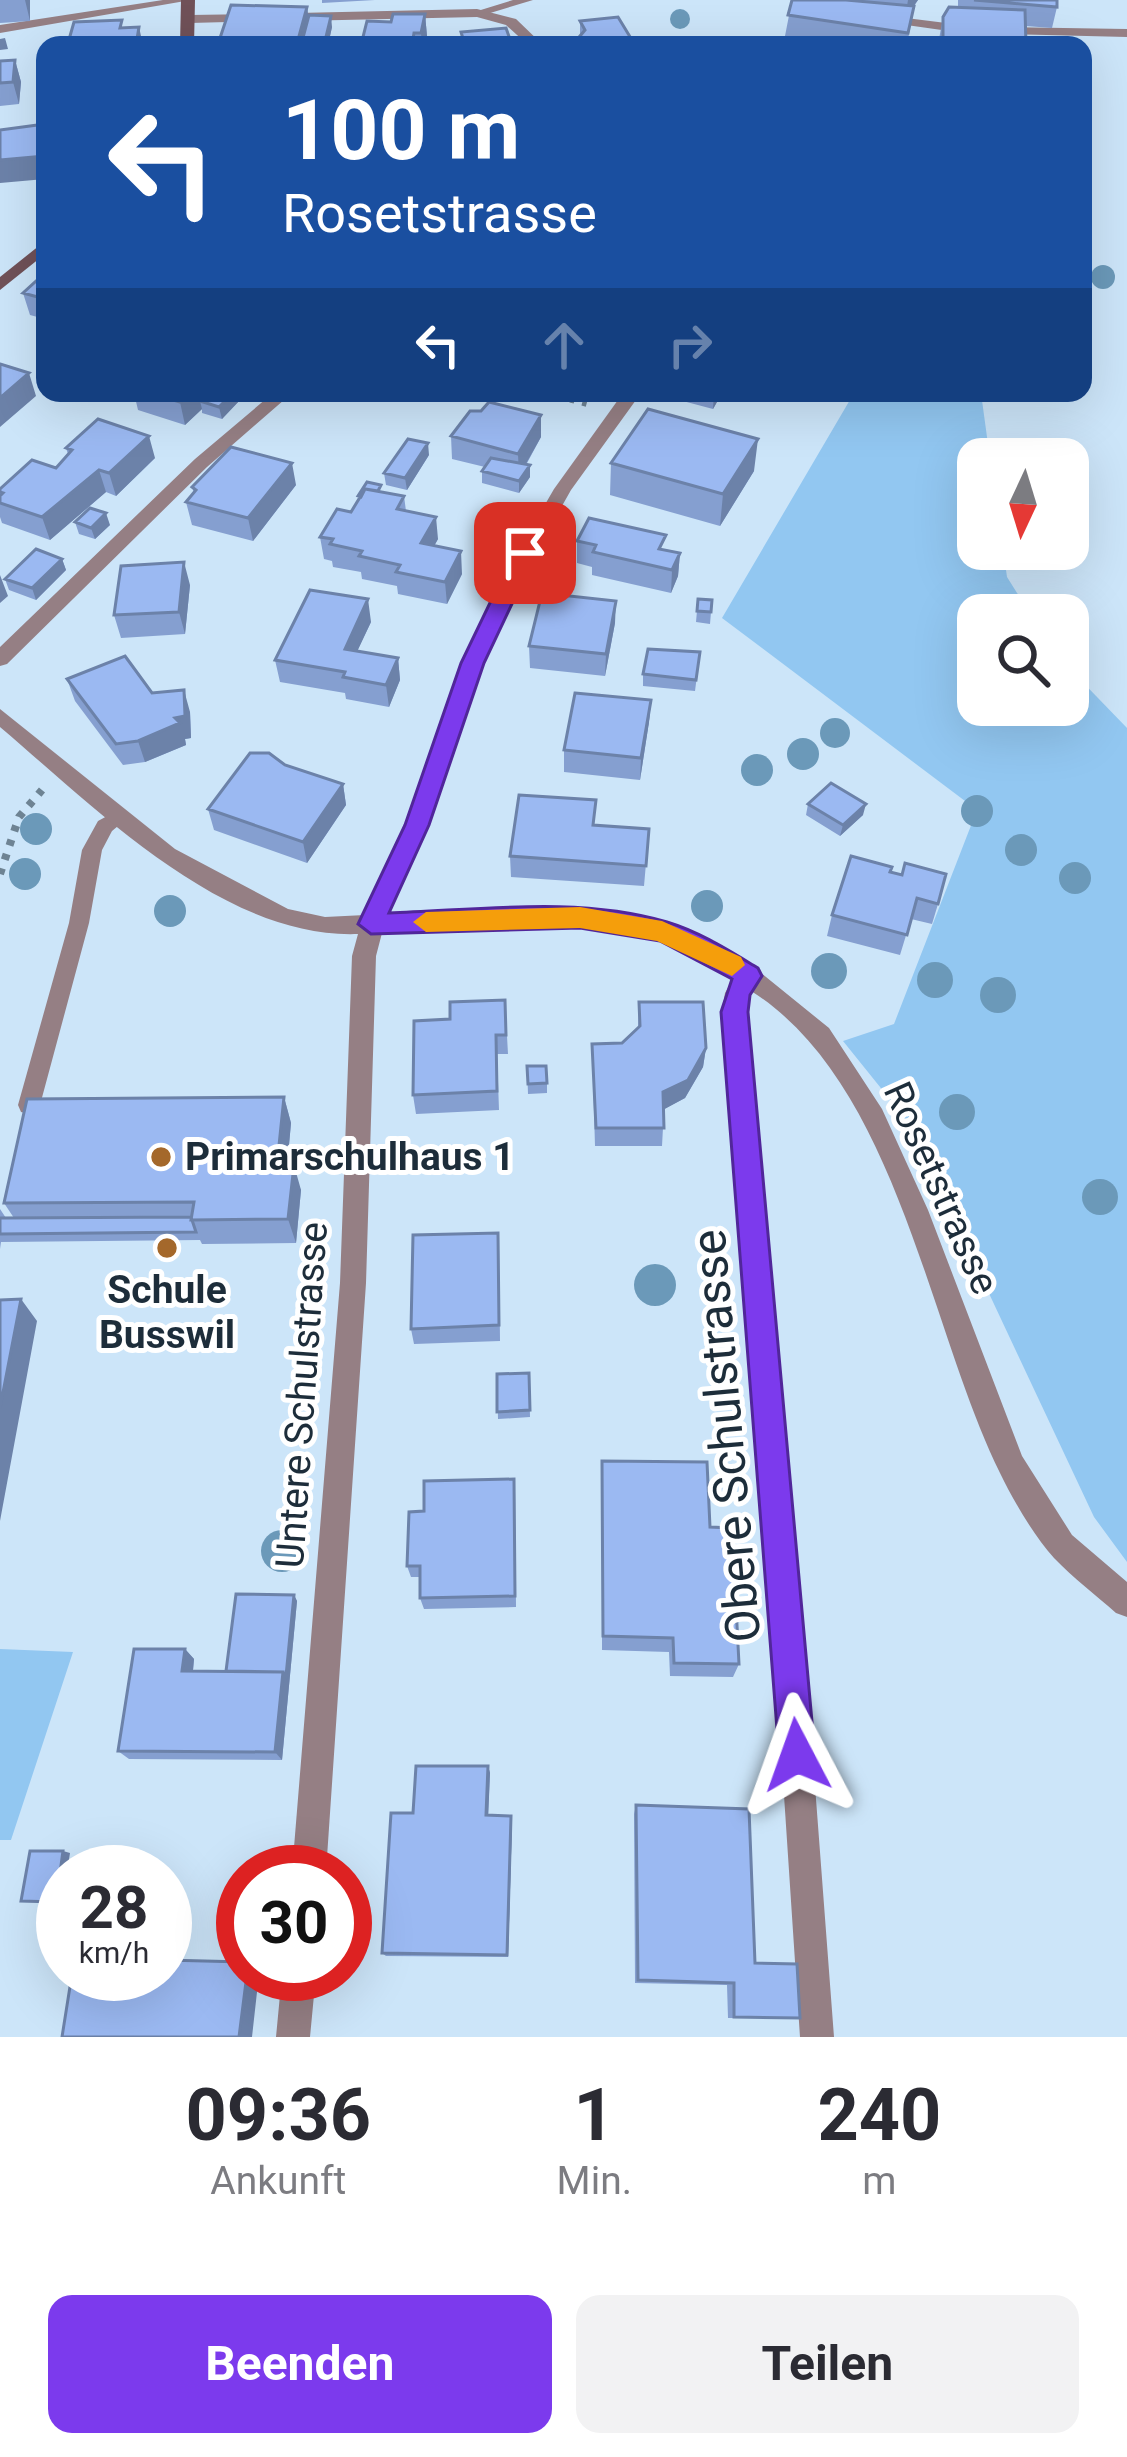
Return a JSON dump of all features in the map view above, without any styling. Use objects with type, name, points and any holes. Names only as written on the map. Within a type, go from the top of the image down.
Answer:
[{"type":"street","points":[[187,0],[189,36]]},
{"type":"street","points":[[190,19],[477,13],[511,22],[526,36]]},
{"type":"street","points":[[0,285],[36,254]]},
{"type":"street","points":[[0,659],[201,463],[272,402]]},
{"type":"street","name":"Untere Schulstrasse","points":[[311,1845],[353,1282],[364,956],[371,924],[417,825],[472,663],[502,595],[548,512],[626,402]]},
{"type":"street","name":"Rosetstrasse","points":[[0,716],[167,855],[284,917],[325,926],[580,917],[662,931],[698,945],[748,976],[820,1035],[870,1109],[915,1210],[1011,1466],[1062,1545],[1127,1602]]},
{"type":"street","name":"Obere Schulstrasse","points":[[748,976],[737,993],[734,1012],[787,1614],[817,2037]]},
{"type":"street","points":[[293,2037],[296,2001]]},
{"type":"lane","points":[[0,29],[187,0]]},
{"type":"lane","points":[[477,13],[527,0]]},
{"type":"lane","points":[[858,15],[952,29],[1127,33]]},
{"type":"lane","points":[[29,1105],[80,922],[92,850],[105,826],[120,816]]},
{"type":"path","points":[[0,874],[22,810],[68,772]]},
{"type":"shaded area","points":[[849,402],[982,402],[987,438],[957,438],[957,570],[1006,570],[1018,594],[957,594],[957,726],[1089,726],[1089,689],[1127,728],[1127,1562],[1094,1517],[909,1123],[843,1041],[894,1024],[977,810],[722,618]]},
{"type":"shaded area","points":[[0,1649],[73,1652],[11,1840],[0,1840]]},
{"type":"building","points":[[792,0],[914,6],[908,33],[788,15]]},
{"type":"building","points":[[974,0],[1057,0],[1057,7]]},
{"type":"building","points":[[231,5],[307,7],[299,36],[221,36]]},
{"type":"building","points":[[949,7],[1025,10],[1026,36],[943,36],[943,17]]},
{"type":"building","points":[[393,14],[425,14],[421,33],[414,36],[363,36],[367,21],[391,22]]},
{"type":"building","points":[[309,15],[331,16],[326,36],[303,36]]},
{"type":"building","points":[[618,17],[630,36],[580,36],[585,30],[580,21]]},
{"type":"building","points":[[122,20],[120,28],[139,27],[138,36],[70,36],[74,22]]},
{"type":"building","points":[[506,28],[509,36],[462,36],[461,32]]},
{"type":"building","points":[[15,60],[13,82],[0,83],[0,61]]},
{"type":"building","points":[[36,125],[36,157],[0,160],[0,130]]},
{"type":"building","points":[[36,281],[36,297],[23,293]]},
{"type":"building","points":[[0,364],[29,373],[0,398]]},
{"type":"building","points":[[489,402],[541,415],[518,454],[451,436],[470,411],[481,411]]},
{"type":"building","points":[[648,409],[758,439],[723,494],[611,463]]},
{"type":"building","points":[[98,419],[149,436],[109,473],[99,470],[42,517],[0,503],[0,489],[32,460],[56,468],[72,450],[66,448]]},
{"type":"building","points":[[408,439],[428,443],[405,478],[384,473]]},
{"type":"building","points":[[231,447],[292,463],[248,518],[186,502],[196,490],[192,487]]},
{"type":"building","points":[[491,458],[530,465],[519,481],[482,471]]},
{"type":"building","points":[[367,482],[381,485],[378,491],[365,489],[358,496]]},
{"type":"building","points":[[365,489],[404,496],[397,509],[436,517],[421,543],[461,551],[445,582],[396,572],[400,565],[359,556],[362,551],[320,537],[337,509],[351,512]]},
{"type":"building","points":[[90,508],[106,513],[91,528],[75,522]]},
{"type":"building","points":[[589,518],[666,535],[659,549],[680,553],[672,570],[593,552],[596,545],[577,541]]},
{"type":"building","points":[[36,549],[62,559],[32,588],[5,579]]},
{"type":"building","points":[[184,562],[179,612],[114,615],[121,566]]},
{"type":"building","points":[[310,590],[368,599],[345,649],[398,658],[386,685],[343,677],[345,672],[275,660]]},
{"type":"building","points":[[542,593],[616,601],[606,654],[529,646]]},
{"type":"building","points":[[698,599],[712,600],[711,612],[697,611]]},
{"type":"building","points":[[648,649],[700,652],[696,680],[643,674]]},
{"type":"building","points":[[125,656],[152,693],[184,690],[185,716],[175,718],[180,723],[138,741],[116,744],[67,679]]},
{"type":"building","points":[[575,693],[651,700],[641,758],[564,750]]},
{"type":"building","points":[[250,753],[269,753],[285,765],[343,784],[303,842],[208,809]]},
{"type":"building","points":[[831,783],[866,804],[843,825],[808,804]]},
{"type":"building","points":[[519,795],[596,800],[593,825],[649,829],[646,866],[510,856]]},
{"type":"building","points":[[851,856],[892,867],[890,872],[902,875],[905,863],[946,874],[938,904],[917,898],[907,935],[832,915]]},
{"type":"building","points":[[505,1000],[506,1035],[496,1035],[497,1091],[413,1095],[414,1021],[450,1019],[450,1002]]},
{"type":"building","points":[[639,1002],[703,1002],[706,1048],[688,1080],[663,1092],[664,1128],[596,1128],[592,1044],[622,1043],[640,1026]]},
{"type":"building","points":[[527,1066],[546,1066],[547,1083],[528,1084]]},
{"type":"building","name":"Primarschulhaus 1","points":[[284,1097],[277,1165],[294,1165],[288,1219],[191,1220],[194,1202],[4,1203],[27,1099]]},
{"type":"building","points":[[191,1217],[196,1232],[0,1234],[0,1218]]},
{"type":"building","points":[[498,1233],[499,1325],[411,1329],[413,1235]]},
{"type":"building","points":[[21,1299],[0,1408],[0,1300]]},
{"type":"building","points":[[529,1373],[530,1410],[497,1412],[497,1374]]},
{"type":"building","points":[[602,1461],[707,1462],[710,1527],[732,1528],[739,1664],[674,1663],[673,1638],[603,1636]]},
{"type":"building","points":[[514,1479],[515,1596],[420,1598],[420,1566],[407,1566],[409,1512],[424,1511],[424,1481]]},
{"type":"building","points":[[236,1594],[294,1595],[286,1676],[283,1672],[226,1671]]},
{"type":"building","points":[[134,1649],[185,1649],[182,1671],[283,1672],[275,1752],[118,1751]]},
{"type":"building","points":[[416,1766],[488,1766],[486,1815],[511,1816],[507,1955],[382,1953],[391,1813],[413,1813]]},
{"type":"building","points":[[636,1805],[749,1809],[755,1963],[797,1964],[800,2018],[734,2017],[734,1983],[638,1980]]},
{"type":"building","points":[[30,1851],[36,1851],[36,1901],[21,1901]]},
{"type":"building","points":[[192,1961],[216,1961],[216,2001],[244,2001],[239,2037],[62,2037],[68,2001],[192,2001]]},
{"type":"slow traffic","points":[[426,922],[580,917],[662,931],[732,965]]},
{"type":"place","name":"Primarschulhaus 1","points":[[161,1157]]},
{"type":"place","name":"Schule Busswil","points":[[167,1248]]},
{"type":"route","points":[[525,553],[472,663],[417,825],[371,924],[580,917],[662,931],[698,945],[748,976],[737,993],[734,1012],[797,1755]]}]
